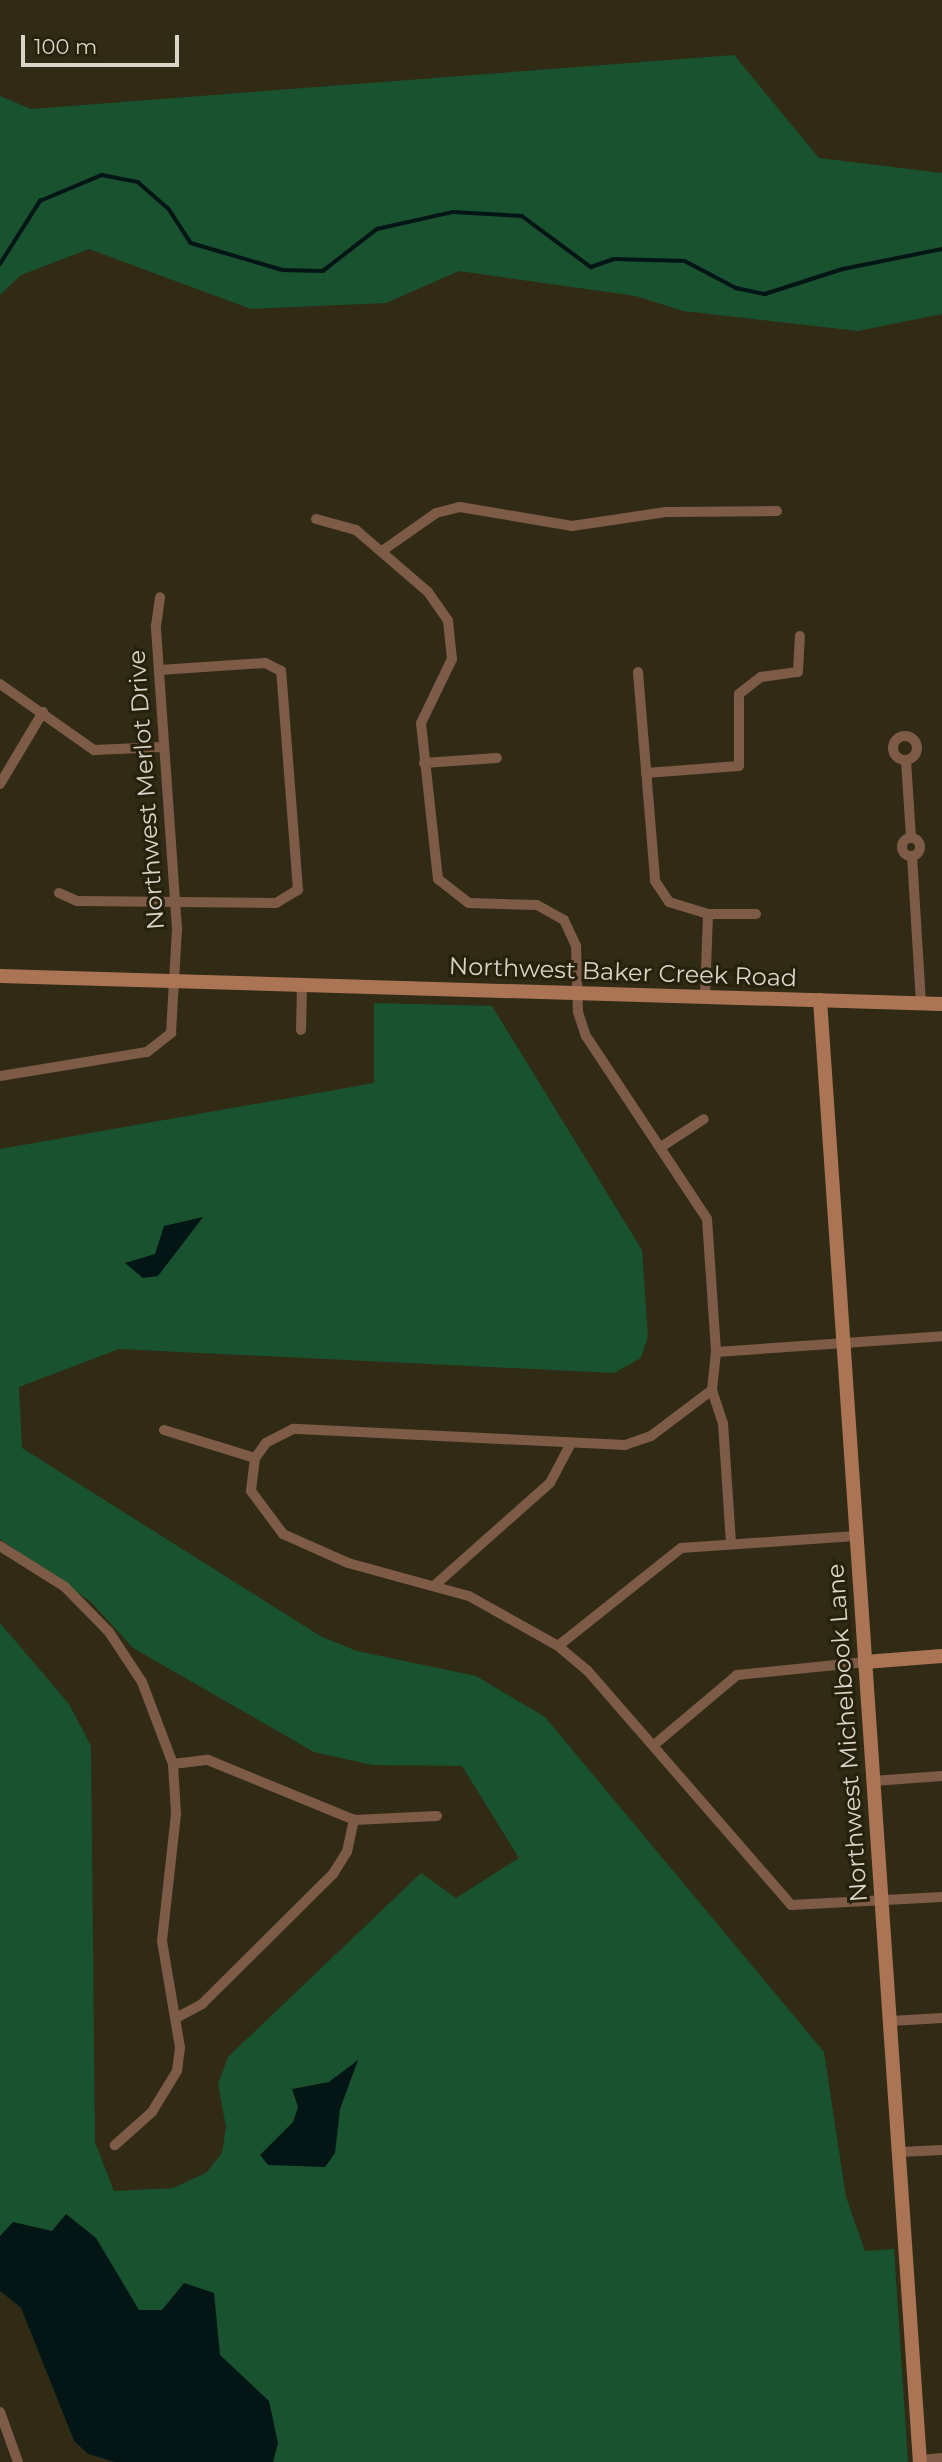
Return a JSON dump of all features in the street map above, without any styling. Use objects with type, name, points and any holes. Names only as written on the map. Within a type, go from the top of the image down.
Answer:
[{"type":"street","points":[[382,551],[436,513],[460,508],[572,526],[666,512],[777,511]]},
{"type":"street","points":[[316,519],[356,530],[382,551],[428,592],[452,632],[452,659],[423,711],[432,862],[443,887],[469,903],[554,912],[576,946],[576,993],[586,1036],[708,1219],[716,1352],[712,1390],[723,1423],[731,1544]]},
{"type":"street","name":"Northwest Merlot Drive","points":[[0,1076],[156,1048],[171,1033],[175,982],[175,900],[159,670],[160,597]]},
{"type":"street","points":[[646,773],[739,766],[740,694],[761,677],[797,672],[800,636]]},
{"type":"street","points":[[59,893],[77,901],[286,901],[298,890],[299,867],[281,671],[265,663],[159,670]]},
{"type":"street","points":[[638,672],[655,881],[669,902],[708,914],[756,914]]},
{"type":"street","points":[[0,684],[94,750],[164,747]]},
{"type":"street","points":[[0,784],[43,712]]},
{"type":"street","points":[[424,763],[497,758]]},
{"type":"street","points":[[906,760],[911,838],[920,845],[912,856],[921,1003]]},
{"type":"street","points":[[705,997],[708,914]]},
{"type":"street","name":"Northwest Baker Creek Road","points":[[0,976],[942,1004]]},
{"type":"street","points":[[301,1030],[302,985]]},
{"type":"street","name":"Northwest Michelbook Lane","points":[[820,1000],[920,2461]]},
{"type":"street","points":[[661,1147],[704,1119]]},
{"type":"street","points":[[716,1352],[942,1336]]},
{"type":"street","points":[[712,1390],[651,1436],[625,1445],[570,1445],[308,1428],[278,1435],[255,1458],[251,1491],[283,1534],[348,1563],[435,1584],[498,1608],[558,1646],[654,1745],[785,1901],[799,1907],[942,1897]]},
{"type":"street","points":[[164,1430],[255,1458]]},
{"type":"street","points":[[435,1584],[550,1483],[570,1445]]},
{"type":"street","points":[[558,1646],[669,1553],[731,1544],[856,1536]]},
{"type":"street","points":[[0,1546],[65,1587],[109,1632],[146,1690],[173,1764],[176,1814],[162,1905],[176,2018],[177,2071],[166,2094],[115,2146]]},
{"type":"street","points":[[654,1745],[737,1675],[942,1656]]},
{"type":"street","points":[[173,1764],[208,1760],[354,1820],[437,1816]]},
{"type":"street","points":[[873,1781],[942,1776]]},
{"type":"street","points":[[176,2018],[202,2004],[333,1874],[347,1852],[354,1820]]},
{"type":"street","points":[[891,2021],[942,2018]]},
{"type":"street","points":[[900,2152],[942,2150]]},
{"type":"street","points":[[0,2412],[18,2462]]},
{"type":"street","points":[[920,2461],[942,2458]]},
{"type":"green space","points":[[734,55],[819,158],[942,173],[942,314],[858,331],[683,311],[636,296],[459,271],[386,303],[251,309],[89,249],[21,275],[0,295],[0,96],[31,109]]},
{"type":"green space","points":[[374,1003],[492,1006],[642,1250],[648,1336],[641,1358],[614,1373],[119,1349],[19,1387],[22,1448],[322,1637],[357,1651],[476,1676],[545,1717],[824,2052],[846,2197],[865,2251],[894,2249],[908,2462],[115,2462],[88,2454],[74,2441],[21,2308],[0,2291],[0,1623],[69,1704],[91,1746],[95,2142],[114,2191],[173,2188],[206,2173],[222,2153],[226,2127],[218,2084],[228,2057],[421,1873],[456,1898],[519,1858],[462,1766],[372,1765],[314,1752],[133,1648],[91,1602],[0,1539],[0,1149],[374,1083]]},
{"type":"shaded area","points":[[203,1217],[158,1276],[143,1278],[125,1263],[155,1254],[164,1226]]},
{"type":"shaded area","points":[[358,2060],[340,2109],[335,2153],[325,2167],[268,2165],[260,2155],[293,2122],[298,2107],[292,2089],[329,2082]]},
{"type":"shaded area","points":[[66,2214],[96,2238],[139,2310],[162,2310],[184,2283],[214,2293],[220,2355],[269,2401],[278,2443],[273,2462],[115,2462],[88,2454],[74,2441],[21,2308],[0,2291],[0,2236],[13,2222],[52,2231]]},
{"type":"waterway","points":[[0,264],[40,201],[102,175],[138,182],[169,209],[191,243],[283,270],[323,271],[377,229],[453,212],[522,216],[591,267],[614,259],[685,261],[736,288],[765,294],[843,269],[942,249]]}]
